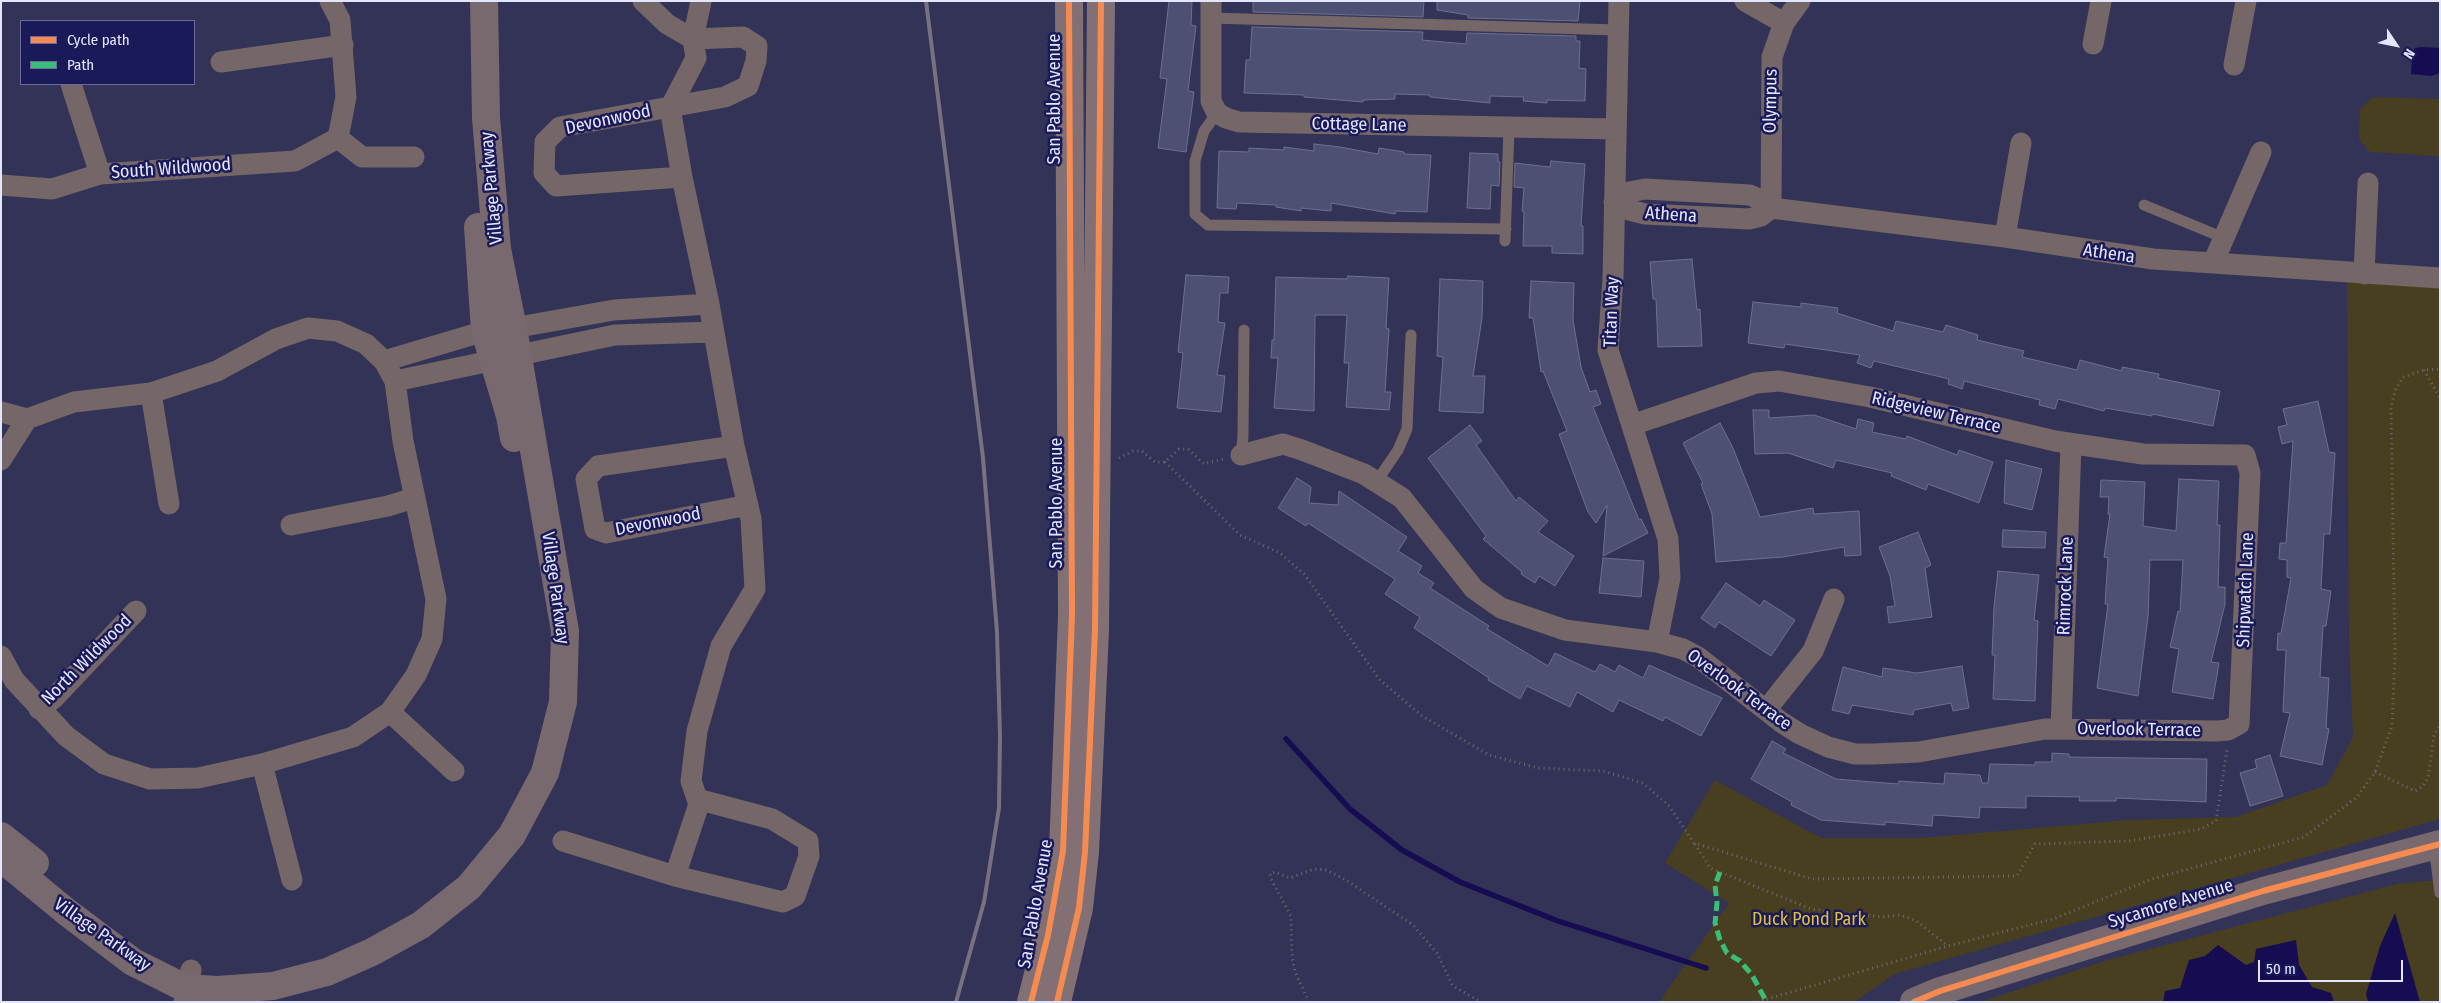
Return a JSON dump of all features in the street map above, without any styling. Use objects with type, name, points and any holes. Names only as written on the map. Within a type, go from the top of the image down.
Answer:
[{"type":"main road","name":"San Pablo Avenue","points":[[1030,1002],[1048,935],[1063,851],[1072,585],[1069,1]]},
{"type":"main road","points":[[1057,1002],[1080,908],[1085,852],[1095,630],[1100,1]]},
{"type":"street","points":[[330,1],[340,20],[346,97],[338,138],[362,157],[414,157]]},
{"type":"street","name":"Village Parkway","points":[[1,858],[68,913],[133,962],[187,987],[273,994],[327,972],[421,926],[468,887],[512,835],[545,773],[563,702],[565,631],[507,348],[484,331],[469,119],[466,1]]},
{"type":"street","name":"Village Parkway","points":[[187,987],[217,973],[270,969],[322,956],[411,911],[456,875],[497,826],[528,767],[546,700],[547,632],[510,416],[507,348],[486,118],[484,1]]},
{"type":"street","points":[[643,1],[667,24],[693,40]]},
{"type":"street","name":"Devonwood","points":[[675,876],[699,804],[691,781],[697,732],[721,646],[755,589],[751,519],[734,446],[709,304],[682,177],[670,108],[696,58],[693,40],[701,1]]},
{"type":"street","name":"Titan Way","points":[[1619,1],[1613,278],[1608,350],[1668,539],[1670,578],[1657,642]]},
{"type":"street","points":[[1745,1],[1784,23]]},
{"type":"street","name":"Olympus","points":[[1771,208],[1771,69],[1775,45],[1784,23],[1800,1]]},
{"type":"street","points":[[2093,44],[2101,1]]},
{"type":"street","points":[[2234,64],[2246,1]]},
{"type":"street","points":[[1211,10],[1211,101],[1217,113]]},
{"type":"street","name":"Devonwood","points":[[682,177],[556,186],[544,173],[545,142],[560,127],[725,97],[748,86],[756,61],[757,46],[743,37],[693,40]]},
{"type":"street","points":[[221,62],[342,45]]},
{"type":"street","points":[[71,85],[100,174]]},
{"type":"street","name":"Cottage Lane","points":[[1217,113],[1239,122],[1616,129]]},
{"type":"street","name":"South Wildwood","points":[[1,185],[52,189],[100,174],[295,161],[338,138]]},
{"type":"street","points":[[2005,238],[2021,143]]},
{"type":"street","points":[[2213,263],[2261,152]]},
{"type":"street","points":[[2364,274],[2368,183]]},
{"type":"street","name":"Athena","points":[[1614,202],[1629,210],[1645,214],[1754,218],[1771,208],[2005,238],[2122,256],[2440,278]]},
{"type":"street","points":[[395,381],[507,348],[614,310],[709,304]]},
{"type":"street","name":"North Wildwood","points":[[1,656],[14,680],[39,709],[66,736],[104,764],[150,779],[198,778],[262,764],[353,737],[390,712],[416,676],[432,639],[436,599],[403,441],[395,381],[384,361],[366,344],[337,331],[308,328],[276,339],[217,371],[152,392],[74,402],[27,419]]},
{"type":"street","points":[[384,361],[484,331]]},
{"type":"street","points":[[507,348],[615,335],[714,332]]},
{"type":"street","name":"Ridgeview Terrace","points":[[1632,425],[1756,384],[1779,381],[1870,397],[2071,444],[2144,454],[2245,455]]},
{"type":"street","points":[[152,392],[168,504]]},
{"type":"street","points":[[1,412],[27,419],[1,460]]},
{"type":"street","name":"Overlook Terrace","points":[[1241,455],[1282,444],[1302,450],[1377,481],[1402,498],[1474,589],[1501,608],[1565,630],[1657,642],[1683,649],[1698,657],[1800,734],[1828,747],[1855,754],[1919,752],[2045,729],[2233,727]]},
{"type":"street","name":"Rimrock Lane","points":[[2061,729],[2071,444]]},
{"type":"street","name":"Devonwood","points":[[734,446],[598,466],[586,479],[595,529],[606,533],[748,505]]},
{"type":"street","name":"Shipwatch Lane","points":[[2233,727],[2250,473],[2245,455]]},
{"type":"street","points":[[291,525],[388,506],[414,498]]},
{"type":"street","points":[[1766,710],[1813,651],[1834,599]]},
{"type":"street","name":"North Wildwood","points":[[39,709],[54,698],[136,611]]},
{"type":"street","points":[[390,712],[454,771]]},
{"type":"street","points":[[262,764],[292,880]]},
{"type":"street","points":[[562,841],[675,876],[783,902],[795,896],[809,856],[808,841],[772,819],[697,799]]},
{"type":"street","name":"Village Parkway","points":[[1,836],[142,947],[187,987]]},
{"type":"street","name":"Sycamore Avenue","points":[[1914,1002],[1940,991],[2263,891],[2437,845]]},
{"type":"lane","points":[[1211,10],[1618,30]]},
{"type":"lane","points":[[1217,113],[1204,131],[1196,161],[1195,214],[1208,225],[1505,235],[1508,128]]},
{"type":"lane","points":[[2144,205],[2224,238]]},
{"type":"lane","points":[[1241,455],[1244,330]]},
{"type":"lane","points":[[1377,481],[1398,450],[1406,429],[1411,335]]},
{"type":"lane","points":[[2437,845],[2440,893]]},
{"type":"path","points":[[1757,1002],[1948,946],[2054,919],[2152,879],[2304,837],[2357,797],[2375,772],[2392,726],[2395,654],[2391,407],[2395,391],[2403,377],[2424,370],[2440,369]]},
{"type":"path","points":[[2424,370],[2440,398]]},
{"type":"path","points":[[1096,459],[1118,458],[1133,451],[1142,451],[1155,462],[1165,462],[1179,449],[1188,449],[1204,464],[1241,455]]},
{"type":"path","points":[[1165,462],[1240,535],[1280,553],[1304,574],[1380,680],[1422,716],[1489,755],[1538,768],[1602,771],[1643,783],[1669,806],[1710,868],[1811,909],[1881,917],[1900,915],[1915,920],[1948,946]]},
{"type":"path","points":[[2375,772],[2415,791],[2422,787],[2428,778],[2434,735],[2440,724]]},
{"type":"path","points":[[1694,843],[1812,879],[2016,876],[2035,844],[2129,841],[2201,828],[2216,821],[2233,727]]},
{"type":"path","points":[[1309,1002],[1295,972],[1292,957],[1293,930],[1291,916],[1271,879],[1270,874],[1275,872],[1290,878],[1314,869],[1326,870],[1354,885],[1413,925],[1437,953],[1453,986],[1480,1002]]},
{"type":"green space","points":[[2373,97],[2440,99],[2440,156],[2370,152],[2359,139],[2360,109]]},
{"type":"green space","name":"Duck Pond Park","points":[[2347,281],[2440,288],[2440,819],[1895,974],[1854,1002],[1659,1002],[1729,903],[1665,863],[1715,780],[1821,838],[1921,838],[2128,820],[2236,817],[2327,785],[2353,737],[2349,640]]},
{"type":"green space","points":[[2440,880],[2440,1002],[1980,1002],[2105,961],[2397,884]]},
{"type":"shaded area","points":[[2415,48],[2440,48],[2440,73],[2431,76],[2411,74],[2412,53]]},
{"type":"shaded area","points":[[2395,913],[2420,1002],[2368,1002],[2366,994],[2380,946]]},
{"type":"shaded area","points":[[2296,940],[2299,965],[2312,987],[2331,993],[2334,1002],[2163,1002],[2165,991],[2180,988],[2189,960],[2205,956],[2218,945],[2246,965],[2254,962],[2256,949]]},
{"type":"building","points":[[1169,1],[1192,1],[1191,25],[1196,26],[1188,91],[1194,92],[1186,152],[1158,148],[1167,79],[1160,78]]},
{"type":"building","points":[[1253,1],[1424,1],[1423,17],[1253,12]]},
{"type":"building","points":[[1437,1],[1580,1],[1578,21],[1468,18],[1468,15],[1437,10]]},
{"type":"building","points":[[1252,27],[1423,32],[1422,40],[1466,44],[1467,33],[1576,36],[1576,41],[1580,41],[1579,68],[1586,69],[1585,101],[1547,100],[1547,103],[1523,101],[1524,97],[1490,96],[1490,103],[1430,97],[1430,95],[1395,94],[1395,99],[1363,100],[1363,102],[1304,97],[1304,95],[1244,93],[1246,60],[1250,60]]},
{"type":"building","points":[[1314,144],[1378,154],[1379,148],[1404,152],[1404,154],[1431,155],[1427,212],[1396,211],[1395,214],[1331,203],[1331,211],[1301,208],[1301,211],[1276,207],[1276,205],[1237,203],[1236,209],[1217,208],[1219,151],[1249,152],[1249,148],[1284,150],[1284,147],[1314,151]]},
{"type":"building","points":[[1470,153],[1498,154],[1498,161],[1500,162],[1499,186],[1491,185],[1490,209],[1467,208]]},
{"type":"building","points":[[1551,161],[1585,164],[1581,226],[1583,226],[1583,254],[1552,253],[1552,246],[1523,246],[1524,212],[1522,211],[1524,188],[1514,187],[1515,163],[1550,167]]},
{"type":"building","points":[[1692,259],[1697,310],[1700,309],[1702,346],[1658,347],[1656,299],[1653,299],[1650,262]]},
{"type":"building","points":[[1186,275],[1229,277],[1228,293],[1220,293],[1218,322],[1225,323],[1217,375],[1225,376],[1221,412],[1177,408],[1183,353],[1178,352]]},
{"type":"building","points":[[1348,276],[1389,278],[1386,328],[1389,329],[1385,392],[1391,392],[1389,410],[1346,407],[1349,363],[1344,363],[1347,315],[1315,315],[1314,411],[1274,408],[1278,358],[1271,358],[1272,340],[1274,340],[1276,277],[1347,279]]},
{"type":"building","points":[[1440,279],[1483,281],[1482,318],[1473,376],[1485,376],[1483,413],[1439,411],[1443,357],[1437,356]]},
{"type":"building","points":[[1531,281],[1574,283],[1573,320],[1581,367],[1590,392],[1596,390],[1601,404],[1593,407],[1639,520],[1641,519],[1648,533],[1603,556],[1607,505],[1596,523],[1588,512],[1559,434],[1567,431],[1543,371],[1541,372],[1533,318],[1529,318]]},
{"type":"building","points":[[1753,302],[1801,307],[1801,303],[1838,308],[1837,313],[1893,331],[1896,321],[1943,332],[1946,325],[1978,335],[1977,340],[2024,351],[2022,357],[2077,370],[2080,360],[2122,371],[2122,367],[2159,374],[2158,378],[2220,391],[2213,426],[2152,414],[2152,416],[2105,408],[2104,411],[2058,399],[2055,409],[2039,405],[2040,400],[1964,381],[1962,389],[1948,384],[1949,379],[1874,361],[1871,368],[1857,363],[1860,355],[1785,344],[1784,348],[1748,343]]},
{"type":"building","points":[[2318,401],[2329,452],[2335,453],[2330,534],[2324,534],[2321,589],[2331,591],[2326,626],[2323,626],[2320,677],[2329,678],[2326,728],[2329,729],[2322,765],[2280,756],[2290,713],[2283,712],[2286,650],[2277,650],[2278,633],[2281,634],[2291,578],[2287,577],[2287,560],[2279,559],[2280,543],[2286,543],[2293,441],[2282,444],[2278,427],[2287,425],[2283,409]]},
{"type":"building","points":[[1753,410],[1769,410],[1769,418],[1814,415],[1856,429],[1858,419],[1874,423],[1872,432],[1906,439],[1907,436],[1957,455],[1959,450],[1993,462],[1979,503],[1928,484],[1926,490],[1891,476],[1892,473],[1836,460],[1833,468],[1788,453],[1755,454]]},
{"type":"building","points":[[1720,423],[1733,448],[1760,517],[1813,508],[1814,514],[1859,511],[1861,555],[1845,556],[1844,547],[1783,557],[1716,562],[1712,514],[1701,484],[1703,483],[1683,443]]},
{"type":"building","points":[[1470,425],[1482,441],[1476,445],[1516,501],[1519,497],[1548,521],[1538,532],[1574,556],[1555,586],[1539,576],[1535,583],[1521,574],[1522,572],[1483,539],[1486,536],[1428,458]]},
{"type":"building","points":[[2006,460],[2042,469],[2032,510],[2004,503]]},
{"type":"building","points":[[1297,478],[1311,487],[1309,503],[1338,505],[1339,491],[1407,537],[1398,551],[1422,566],[1418,573],[1434,583],[1430,588],[1489,626],[1487,629],[1548,666],[1555,653],[1595,672],[1600,664],[1615,672],[1619,665],[1643,678],[1649,665],[1722,698],[1701,736],[1665,717],[1663,721],[1619,700],[1613,712],[1577,692],[1570,707],[1527,686],[1520,699],[1488,680],[1489,678],[1414,628],[1420,617],[1385,594],[1395,579],[1308,523],[1306,526],[1278,508]]},
{"type":"building","points":[[2179,479],[2219,481],[2217,525],[2220,525],[2218,587],[2225,587],[2225,604],[2211,662],[2219,663],[2213,699],[2172,692],[2179,649],[2170,647],[2178,611],[2180,612],[2183,560],[2150,560],[2148,617],[2138,696],[2097,688],[2108,604],[2105,604],[2108,558],[2104,557],[2110,514],[2108,514],[2109,497],[2100,497],[2101,480],[2145,482],[2143,526],[2176,531]]},
{"type":"building","points":[[2003,530],[2046,532],[2045,548],[2002,547]]},
{"type":"building","points":[[1918,532],[1931,565],[1925,568],[1932,617],[1889,623],[1887,607],[1895,606],[1890,576],[1879,547]]},
{"type":"building","points":[[1603,558],[1644,561],[1641,597],[1599,593]]},
{"type":"building","points":[[1998,571],[2039,575],[2034,620],[2038,621],[2035,701],[1993,699],[1995,655],[1992,655]]},
{"type":"building","points":[[1726,583],[1760,606],[1764,600],[1795,620],[1771,656],[1719,622],[1715,628],[1701,618]]},
{"type":"building","points":[[1962,666],[1969,708],[1953,711],[1951,703],[1914,710],[1913,715],[1852,705],[1849,714],[1832,710],[1843,667],[1882,677],[1883,668],[1917,673]]},
{"type":"building","points":[[1772,741],[1786,749],[1783,753],[1836,779],[1898,784],[1899,781],[1944,784],[1945,773],[1980,775],[1982,783],[1988,783],[1990,764],[2035,765],[2035,762],[2052,762],[2052,753],[2069,754],[2069,757],[2207,759],[2206,802],[2116,798],[2116,801],[2079,801],[2080,797],[2026,796],[2026,808],[1980,807],[1979,818],[1933,815],[1932,826],[1885,822],[1885,825],[1821,820],[1791,805],[1792,802],[1751,779]]},
{"type":"building","points":[[2270,755],[2283,796],[2250,806],[2240,773],[2257,768],[2255,760]]},
{"type":"waterway","points":[[1286,739],[1350,809],[1402,850],[1460,882],[1558,921],[1706,968]]},
{"type":"railway","points":[[926,1],[983,458],[997,632],[1000,736],[999,808],[984,902],[956,1002]]},
{"type":"marked path","points":[[1720,872],[1715,885],[1717,903],[1715,923],[1720,940],[1727,953],[1740,961],[1752,975],[1765,999]]},
{"type":"cycle path","points":[[1031,1002],[1048,935],[1063,851],[1072,615],[1069,1]]},
{"type":"cycle path","points":[[1057,1002],[1079,908],[1085,852],[1095,630],[1101,1]]},
{"type":"cycle path","points":[[1914,1002],[1940,991],[2263,891],[2440,844]]}]
